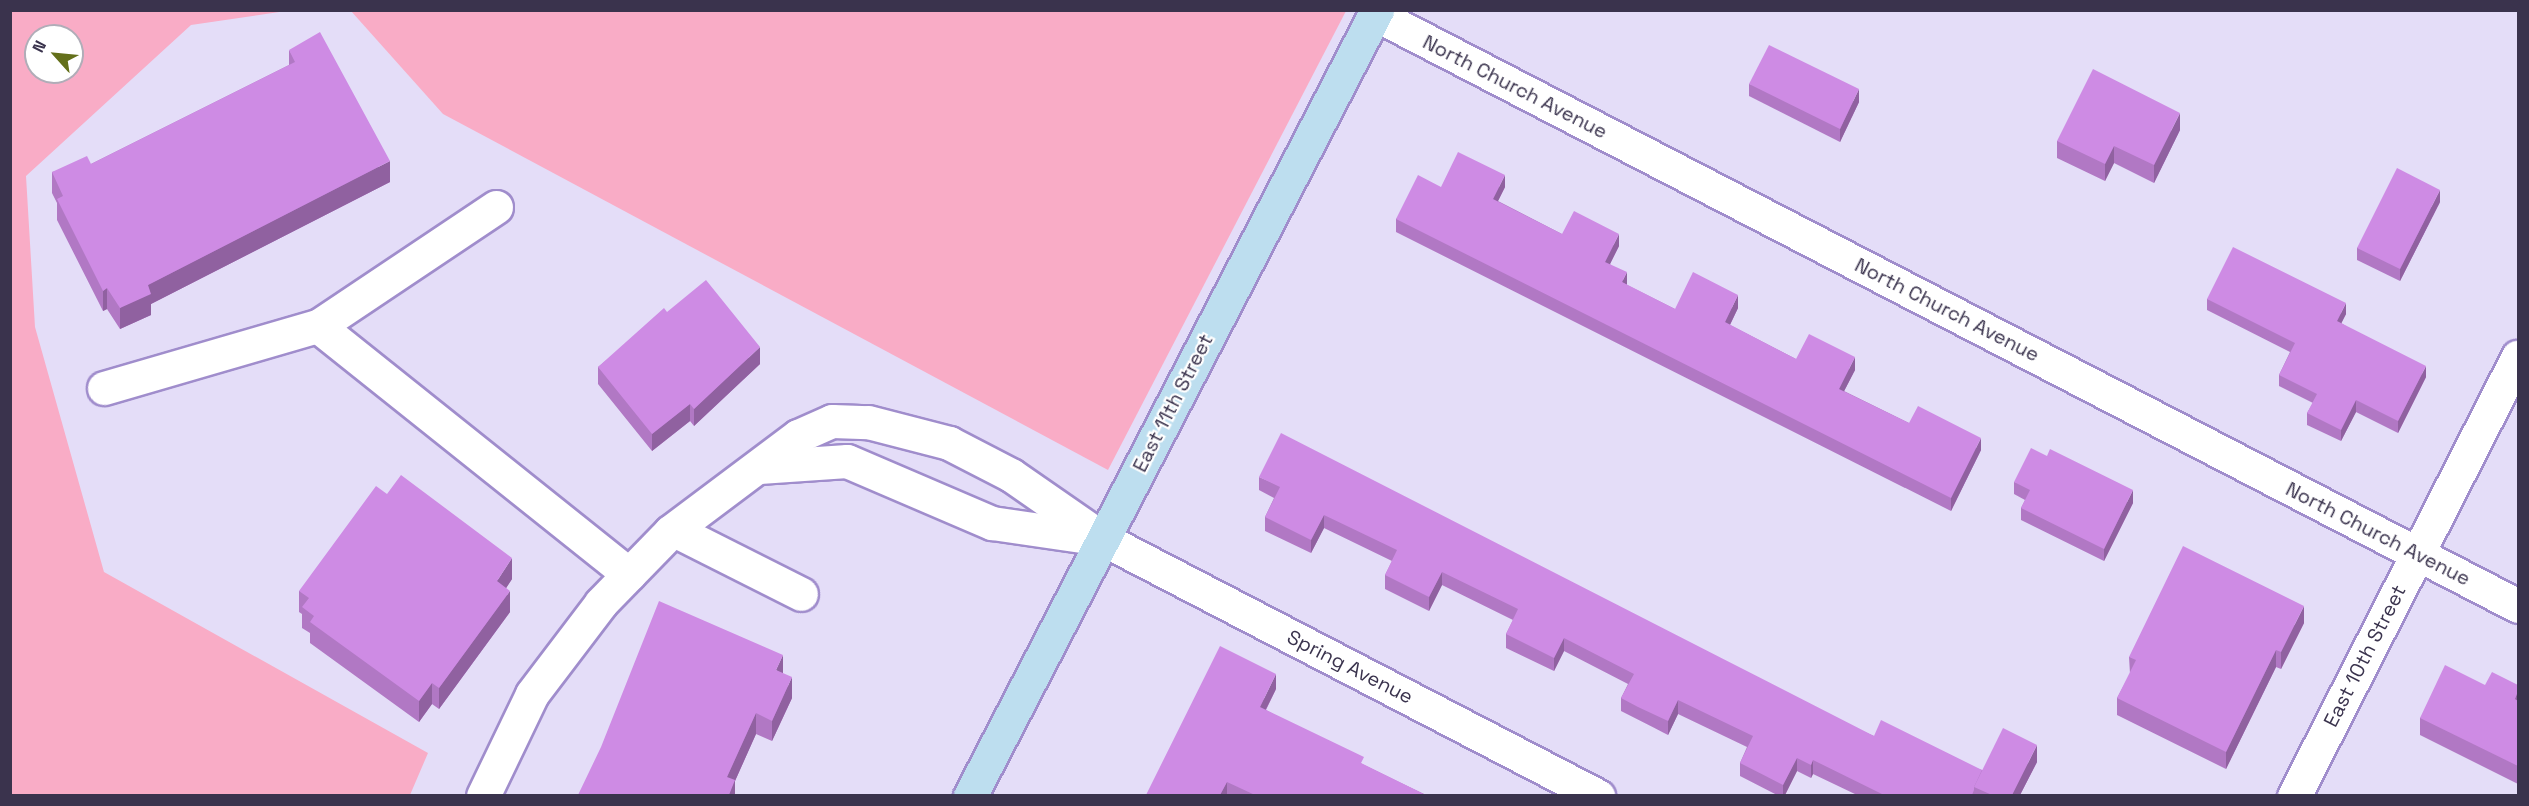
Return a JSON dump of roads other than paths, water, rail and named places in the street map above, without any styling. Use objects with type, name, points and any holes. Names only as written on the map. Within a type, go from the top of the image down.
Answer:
[{"type":"main road","name":"East 11th Street","points":[[970,795],[1376,12]]},
{"type":"street","name":"North Church Avenue","points":[[1376,12],[2518,606]]},
{"type":"street","points":[[104,388],[318,326],[496,207]]},
{"type":"street","points":[[318,326],[629,574]]},
{"type":"street","name":"East 10th Street","points":[[2294,795],[2518,357]]},
{"type":"street","points":[[483,795],[532,694],[629,574],[674,530],[798,435],[832,421],[904,429],[949,443],[1011,475],[1103,539]]},
{"type":"street","points":[[757,467],[847,461],[992,523],[1103,539]]},
{"type":"street","points":[[674,530],[801,594]]},
{"type":"street","name":"Spring Avenue","points":[[1103,539],[1598,795]]}]
